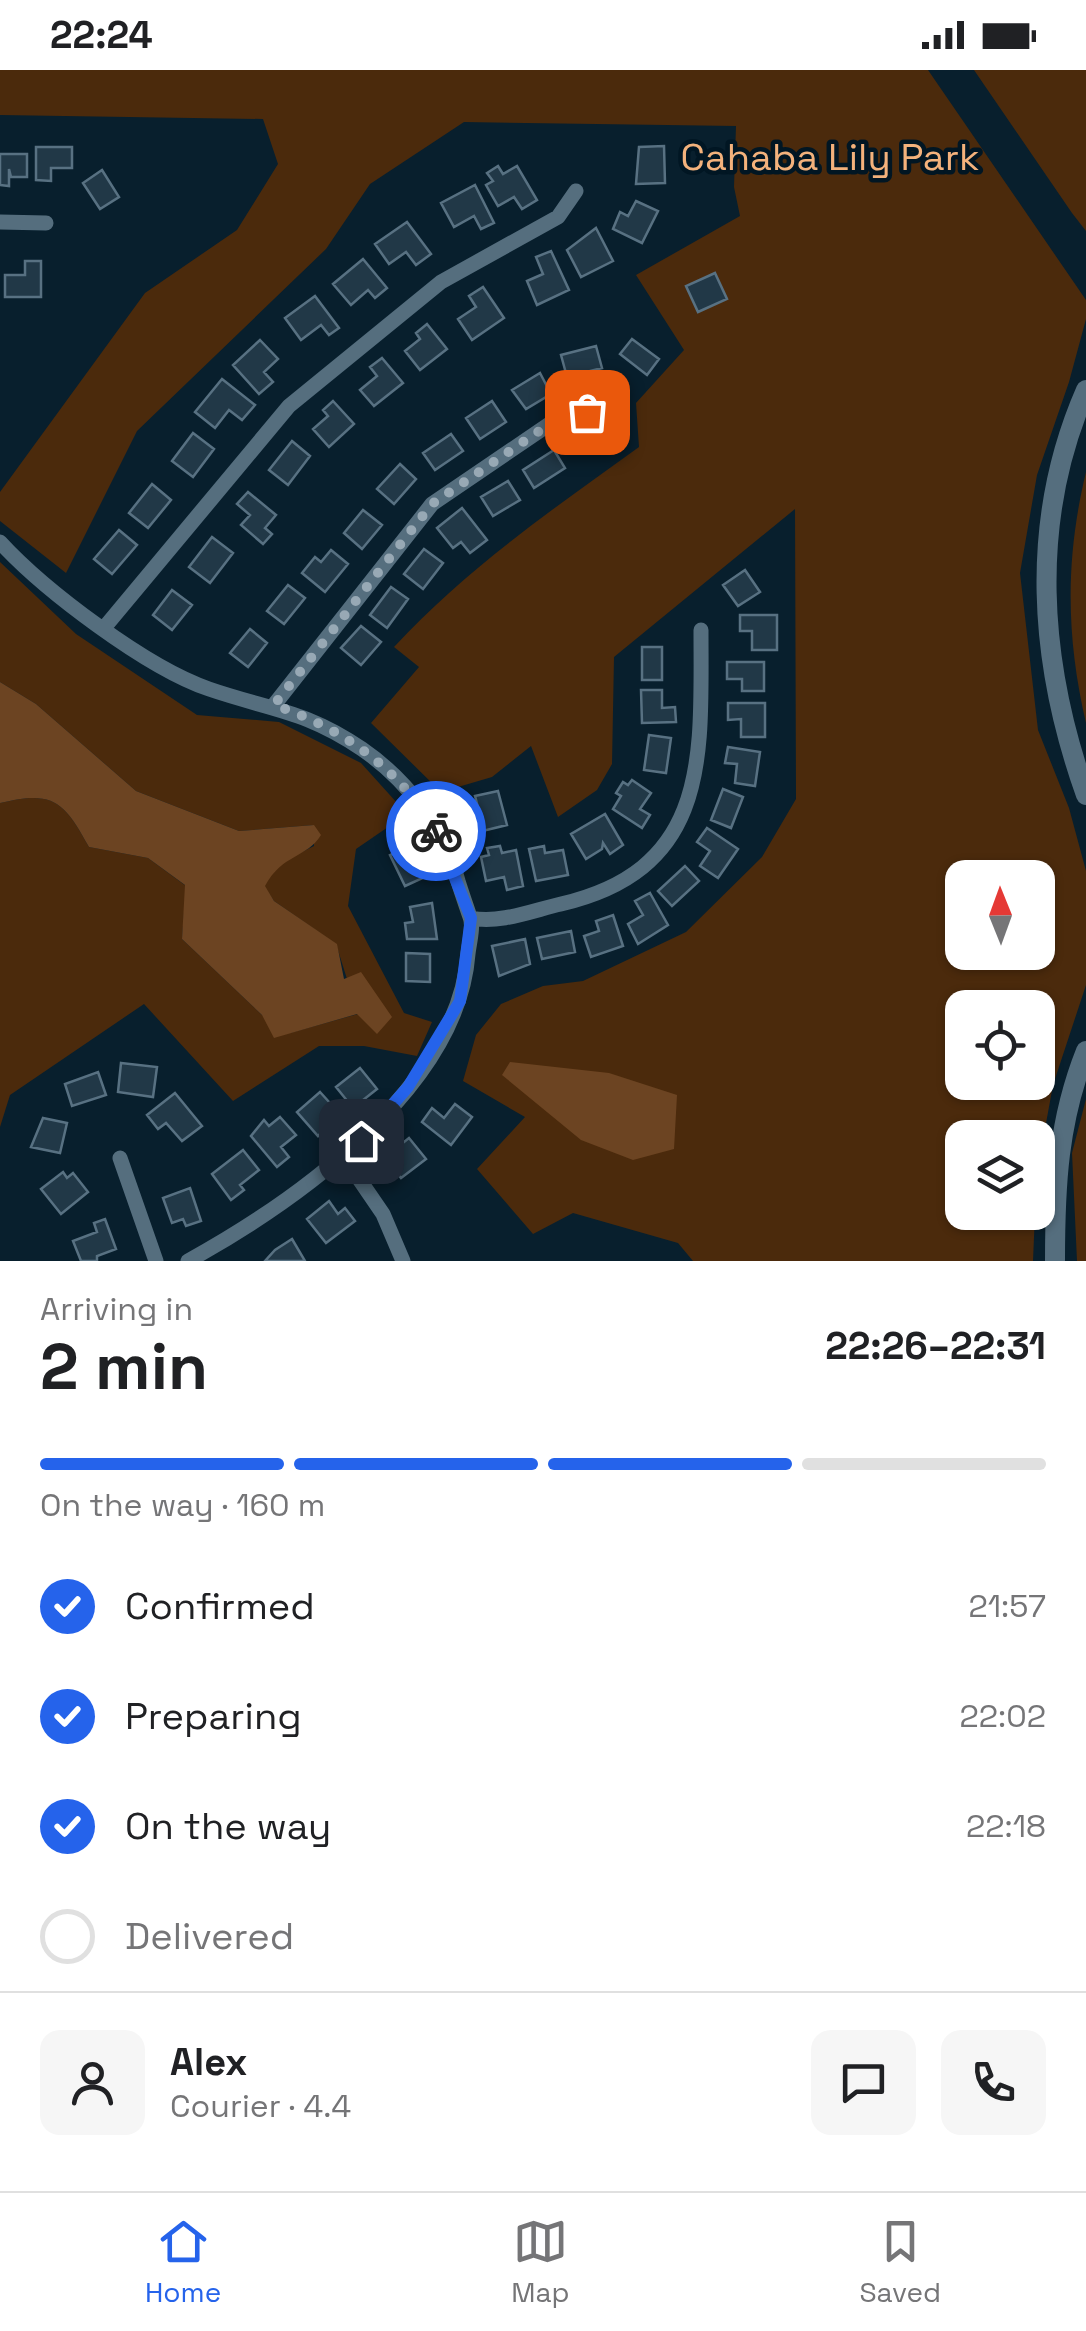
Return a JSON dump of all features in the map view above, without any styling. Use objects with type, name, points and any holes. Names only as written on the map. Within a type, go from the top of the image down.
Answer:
[{"type":"street","points":[[104,628],[290,406],[441,282],[558,217],[576,191]]},
{"type":"street","points":[[0,222],[46,222]]},
{"type":"street","points":[[1086,390],[1054,496],[1044,600],[1052,679],[1086,796]]},
{"type":"street","points":[[274,705],[432,504],[551,423],[578,413],[613,409]]},
{"type":"street","points":[[0,542],[104,628],[183,680],[274,705],[338,733],[406,786],[450,856],[471,918],[460,1001],[408,1087],[344,1156],[284,1203],[188,1261]]},
{"type":"street","points":[[471,918],[498,918],[585,898],[636,873],[661,850],[684,816],[698,776],[702,630]]},
{"type":"street","points":[[1056,1261],[1058,1149],[1066,1108],[1086,1050]]},
{"type":"street","points":[[344,1156],[383,1214],[402,1261]]},
{"type":"street","points":[[120,1158],[156,1261]]},
{"type":"green space","name":"Cahaba Lily Park","points":[[0,70],[928,70],[1086,300],[1086,319],[1069,382],[1037,475],[1020,573],[1038,730],[1069,808],[1086,871],[1086,985],[1055,1079],[1055,990],[945,990],[945,1100],[1050,1100],[1047,1120],[945,1120],[945,1230],[1034,1230],[1033,1261],[693,1261],[678,1243],[573,1213],[533,1234],[477,1169],[525,1117],[463,1081],[476,1035],[501,1004],[543,986],[583,981],[686,932],[762,857],[796,799],[795,509],[614,657],[612,764],[597,790],[558,817],[531,746],[492,777],[441,792],[371,723],[419,667],[394,647],[422,618],[481,565],[639,447],[636,403],[684,350],[636,275],[740,216],[734,187],[736,126],[464,122],[370,184],[326,249],[137,431],[66,573],[0,521],[0,492],[145,293],[237,230],[278,164],[263,119],[0,115]]},
{"type":"green space","points":[[974,70],[1086,70],[1086,231],[1072,213]]},
{"type":"green space","points":[[1086,472],[1086,723],[1072,629],[1071,567]]},
{"type":"green space","points":[[0,562],[76,634],[197,715],[279,722],[361,763],[407,814],[356,849],[348,906],[404,1013],[432,1022],[417,1056],[364,1046],[319,1046],[233,1101],[144,1004],[10,1095],[0,1127],[0,803],[33,798],[55,803],[72,819],[89,847],[148,858],[186,886],[182,939],[262,1015],[290,1033],[358,1014],[336,944],[274,901],[264,886],[276,865],[314,846],[314,825],[239,831],[136,791],[36,704],[0,682]]},
{"type":"green space","points":[[1086,1099],[1086,1261],[1077,1261],[1072,1153]]},
{"type":"shaded area","points":[[0,682],[36,704],[136,791],[239,831],[314,825],[321,835],[279,868],[265,886],[274,901],[337,944],[344,979],[361,972],[392,1017],[377,1034],[357,1014],[274,1038],[262,1015],[182,939],[185,885],[148,858],[89,847],[72,819],[55,803],[33,798],[0,803]]},
{"type":"shaded area","points":[[510,1062],[609,1073],[677,1095],[674,1149],[633,1160],[581,1140],[502,1075]]},
{"type":"building","points":[[664,146],[665,183],[636,184],[639,147]]},
{"type":"building","points":[[36,147],[72,147],[72,168],[51,168],[51,181],[36,180]]},
{"type":"building","points":[[0,154],[27,154],[27,177],[11,177],[9,169],[9,186],[0,185]]},
{"type":"building","points":[[498,166],[503,174],[517,166],[537,200],[522,209],[514,197],[498,206],[486,185],[493,181],[487,173]]},
{"type":"building","points":[[102,170],[119,197],[100,209],[83,183]]},
{"type":"building","points":[[475,185],[494,223],[481,229],[474,216],[454,227],[441,203]]},
{"type":"building","points":[[636,201],[658,211],[642,243],[613,229],[620,212],[628,216]]},
{"type":"building","points":[[407,222],[431,254],[416,265],[406,252],[389,264],[375,244]]},
{"type":"building","points":[[596,228],[613,261],[581,277],[567,250]]},
{"type":"building","points":[[551,251],[569,290],[537,305],[527,281],[543,274],[536,257]]},
{"type":"building","points":[[363,259],[387,288],[375,298],[368,290],[351,305],[333,284]]},
{"type":"building","points":[[25,261],[41,261],[41,297],[5,297],[5,275],[25,275]]},
{"type":"building","points":[[715,273],[727,299],[698,312],[686,286]]},
{"type":"building","points":[[483,287],[504,318],[472,340],[458,319],[476,307],[469,296]]},
{"type":"building","points":[[315,296],[339,328],[329,335],[321,325],[301,340],[285,318]]},
{"type":"building","points":[[427,324],[447,349],[420,370],[405,351],[420,339],[416,333]]},
{"type":"building","points":[[632,339],[659,359],[647,375],[620,354]]},
{"type":"building","points":[[260,340],[278,359],[264,372],[273,382],[259,394],[233,365]]},
{"type":"building","points":[[596,346],[602,368],[567,377],[561,355]]},
{"type":"building","points":[[382,358],[403,383],[374,406],[360,390],[377,376],[370,367]]},
{"type":"building","points":[[540,373],[551,394],[526,409],[512,390]]},
{"type":"building","points":[[222,379],[255,405],[242,420],[229,410],[215,428],[195,412]]},
{"type":"building","points":[[333,401],[354,424],[329,447],[313,429],[328,416],[323,410]]},
{"type":"building","points":[[492,401],[506,422],[480,439],[466,418]]},
{"type":"building","points":[[193,433],[214,449],[193,477],[172,461]]},
{"type":"building","points":[[451,434],[463,451],[435,470],[423,453]]},
{"type":"building","points":[[292,441],[310,456],[288,485],[269,470]]},
{"type":"building","points":[[554,450],[565,468],[534,488],[523,470]]},
{"type":"building","points":[[400,464],[416,479],[394,504],[377,489]]},
{"type":"building","points":[[508,481],[520,500],[493,516],[481,497]]},
{"type":"building","points":[[152,484],[171,500],[148,528],[129,513]]},
{"type":"building","points":[[248,492],[276,515],[265,528],[272,534],[263,544],[241,525],[250,515],[237,504]]},
{"type":"building","points":[[462,508],[487,540],[470,553],[461,542],[453,548],[437,528]]},
{"type":"building","points":[[363,510],[382,525],[362,549],[344,533]]},
{"type":"building","points":[[119,530],[137,545],[112,574],[94,559]]},
{"type":"building","points":[[212,537],[233,553],[210,583],[189,567]]},
{"type":"building","points":[[424,549],[443,563],[423,589],[404,574]]},
{"type":"building","points":[[331,550],[348,564],[325,592],[302,573],[315,557],[321,562]]},
{"type":"building","points":[[745,570],[760,592],[738,606],[723,585]]},
{"type":"building","points":[[288,585],[305,598],[284,624],[267,611]]},
{"type":"building","points":[[391,587],[408,599],[387,628],[370,615]]},
{"type":"building","points":[[172,590],[192,605],[172,630],[153,615]]},
{"type":"building","points":[[740,615],[777,615],[777,650],[752,650],[752,631],[740,631]]},
{"type":"building","points":[[361,626],[381,642],[361,665],[341,648]]},
{"type":"building","points":[[250,629],[267,643],[248,667],[230,653]]},
{"type":"building","points":[[642,647],[662,647],[662,680],[642,680]]},
{"type":"building","points":[[727,662],[764,662],[764,691],[742,691],[742,679],[727,679]]},
{"type":"building","points":[[641,690],[662,690],[662,708],[675,707],[676,722],[642,723]]},
{"type":"building","points":[[728,703],[765,703],[765,737],[741,737],[741,719],[728,720]]},
{"type":"building","points":[[649,735],[671,738],[666,773],[644,770]]},
{"type":"building","points":[[728,747],[760,752],[755,786],[735,783],[737,764],[725,763]]},
{"type":"building","points":[[632,780],[651,793],[640,809],[650,815],[642,828],[613,809],[623,782],[628,785]]},
{"type":"building","points":[[723,789],[743,797],[731,828],[711,820]]},
{"type":"building","points":[[498,791],[507,825],[470,834],[466,818],[480,815],[475,796]]},
{"type":"building","points":[[605,814],[623,845],[610,854],[603,843],[602,849],[586,859],[571,834]]},
{"type":"building","points":[[707,828],[738,849],[718,878],[700,866],[710,851],[697,842]]},
{"type":"building","points":[[410,846],[425,877],[405,886],[390,855]]},
{"type":"building","points":[[500,846],[502,853],[516,850],[523,886],[507,890],[504,877],[486,881],[481,857],[489,855],[487,848]]},
{"type":"building","points":[[544,846],[545,853],[563,850],[568,875],[536,881],[529,849]]},
{"type":"building","points":[[685,866],[699,881],[672,906],[658,891]]},
{"type":"building","points":[[650,893],[668,925],[638,944],[628,924],[643,915],[635,901]]},
{"type":"building","points":[[432,903],[437,939],[407,939],[405,923],[413,922],[410,907]]},
{"type":"building","points":[[613,915],[623,946],[591,957],[584,936],[599,931],[596,921]]},
{"type":"building","points":[[571,931],[575,952],[542,959],[537,938]]},
{"type":"building","points":[[525,939],[530,964],[499,976],[492,946]]},
{"type":"building","points":[[406,953],[430,954],[430,982],[406,981]]},
{"type":"building","points":[[121,1063],[157,1067],[153,1097],[118,1092]]},
{"type":"building","points":[[360,1068],[377,1089],[353,1108],[336,1087]]},
{"type":"building","points":[[98,1072],[106,1095],[72,1106],[65,1084]]},
{"type":"building","points":[[320,1092],[339,1113],[318,1136],[297,1112]]},
{"type":"building","points":[[175,1093],[202,1126],[182,1141],[166,1123],[158,1129],[147,1115]]},
{"type":"building","points":[[455,1104],[472,1117],[451,1145],[422,1122],[432,1108],[444,1118]]},
{"type":"building","points":[[280,1117],[296,1135],[281,1147],[289,1157],[277,1167],[251,1136],[264,1120],[269,1126]]},
{"type":"building","points":[[43,1118],[67,1123],[60,1153],[31,1147]]},
{"type":"building","points":[[409,1138],[426,1159],[401,1178],[384,1158]]},
{"type":"building","points":[[243,1150],[259,1170],[240,1185],[244,1190],[231,1200],[212,1174]]},
{"type":"building","points":[[63,1172],[67,1178],[73,1173],[88,1192],[61,1214],[41,1189]]},
{"type":"building","points":[[190,1188],[201,1221],[186,1226],[183,1219],[172,1223],[163,1198]]},
{"type":"building","points":[[329,1201],[338,1214],[345,1208],[355,1221],[326,1243],[307,1219]]},
{"type":"building","points":[[105,1219],[116,1249],[97,1256],[97,1261],[81,1261],[73,1241],[97,1232],[94,1223]]},
{"type":"building","points":[[292,1239],[305,1261],[265,1261],[275,1250]]},
{"type":"way so far","points":[[436,831],[406,786],[388,768],[338,733],[274,705],[323,637],[432,504],[551,423],[587,412]]},
{"type":"route","points":[[361,1141],[408,1087],[460,1001],[471,918],[450,856],[436,831]]}]
